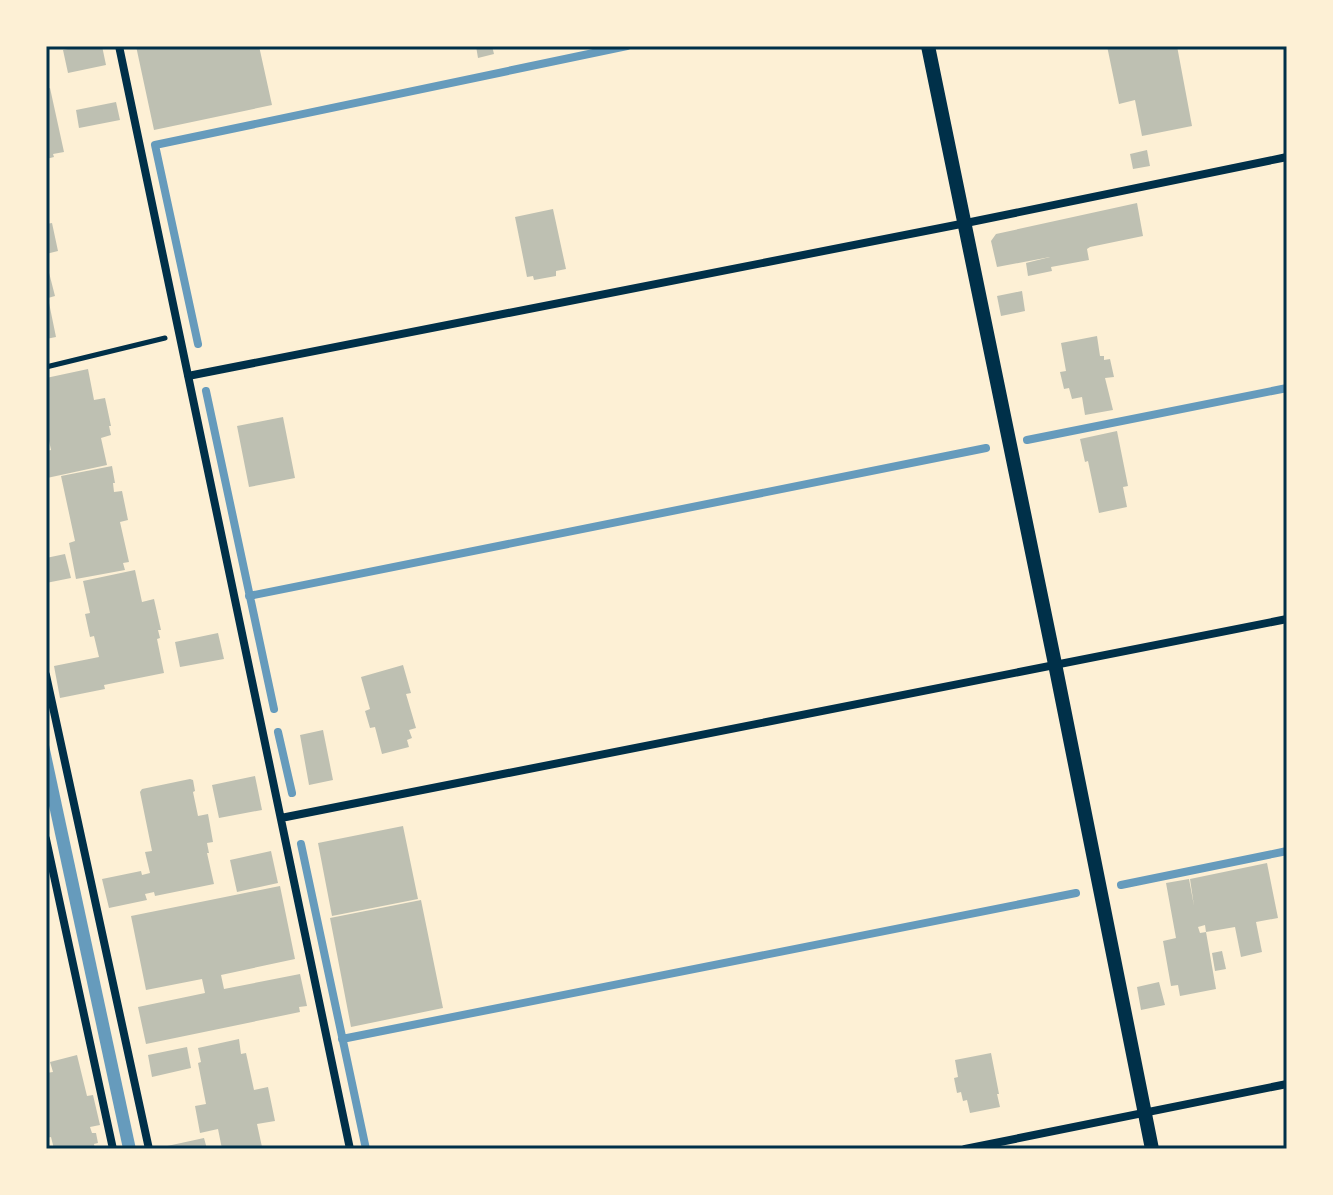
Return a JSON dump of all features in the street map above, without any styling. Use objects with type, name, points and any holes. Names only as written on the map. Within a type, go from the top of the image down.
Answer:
[{"type":"street","points":[[119,46],[350,1149]]},
{"type":"street","points":[[928,46],[1152,1149]]},
{"type":"street","points":[[188,376],[1287,157]]},
{"type":"street","points":[[281,818],[1287,619]]},
{"type":"street","points":[[46,675],[149,1149]]},
{"type":"street","points":[[46,839],[113,1149]]},
{"type":"street","points":[[965,1149],[1287,1084]]},
{"type":"path","points":[[46,367],[180,334]]},
{"type":"water","points":[[46,731],[136,1149],[123,1149],[46,792]]},
{"type":"building","points":[[102,46],[106,65],[68,73],[63,50]]},
{"type":"building","points":[[136,46],[259,46],[272,105],[154,130]]},
{"type":"building","points":[[476,46],[492,46],[494,54],[478,58]]},
{"type":"building","points":[[1107,46],[1177,46],[1192,126],[1142,136],[1135,100],[1119,104]]},
{"type":"building","points":[[50,88],[64,152],[46,159],[46,89]]},
{"type":"building","points":[[116,102],[120,120],[79,128],[76,110]]},
{"type":"building","points":[[1147,150],[1150,166],[1133,169],[1130,154]]},
{"type":"building","points":[[1137,203],[1143,236],[1090,247],[1087,249],[1089,260],[1051,267],[1052,271],[1028,276],[1026,263],[1050,257],[997,267],[991,241],[996,234]]},
{"type":"building","points":[[553,209],[566,269],[556,271],[556,276],[534,280],[533,276],[527,277],[515,217]]},
{"type":"building","points":[[52,223],[58,251],[46,254],[46,224]]},
{"type":"building","points":[[46,261],[55,296],[48,298],[56,337],[46,339]]},
{"type":"building","points":[[1022,291],[1025,311],[1001,316],[997,296]]},
{"type":"building","points":[[1097,336],[1100,356],[1104,356],[1104,360],[1110,359],[1114,377],[1105,378],[1113,410],[1085,415],[1082,397],[1072,399],[1069,388],[1064,389],[1060,372],[1066,371],[1061,343]]},
{"type":"building","points":[[88,369],[94,400],[105,398],[111,426],[111,435],[101,438],[107,465],[47,478],[46,451],[51,450],[46,427],[46,378]]},
{"type":"building","points":[[283,417],[295,478],[249,487],[237,426]]},
{"type":"building","points":[[1117,431],[1128,486],[1123,487],[1127,507],[1099,513],[1080,439]]},
{"type":"building","points":[[112,466],[114,492],[122,491],[128,520],[120,522],[129,562],[123,563],[125,570],[76,579],[69,543],[75,541],[61,476]]},
{"type":"building","points":[[65,554],[71,578],[46,583],[46,558]]},
{"type":"building","points":[[135,570],[142,602],[154,599],[161,630],[158,630],[160,638],[157,639],[164,673],[60,698],[54,666],[99,657],[85,614],[90,613],[83,581]]},
{"type":"building","points":[[218,633],[224,659],[180,667],[175,642]]},
{"type":"building","points":[[403,665],[411,693],[406,694],[416,728],[409,730],[412,738],[407,740],[409,747],[382,754],[375,727],[370,728],[365,711],[370,709],[361,677]]},
{"type":"building","points":[[323,730],[333,780],[309,785],[300,735]]},
{"type":"building","points":[[255,776],[262,810],[219,818],[212,785]]},
{"type":"building","points":[[193,780],[198,816],[208,814],[213,842],[207,843],[207,853],[214,884],[155,896],[154,892],[145,894],[147,900],[109,908],[102,879],[141,871],[142,875],[150,873],[145,852],[152,851],[140,792],[142,789]]},
{"type":"building","points":[[403,826],[418,899],[332,916],[318,843]]},
{"type":"building","points":[[271,851],[278,883],[237,892],[230,860]]},
{"type":"building","points":[[1267,863],[1278,918],[1256,922],[1262,952],[1241,957],[1235,927],[1206,932],[1216,989],[1180,996],[1178,985],[1171,986],[1163,941],[1176,938],[1166,883],[1189,879],[1194,906],[1190,879]],"holes":[[[1205,925],[1206,932],[1200,933],[1198,927]]]},
{"type":"building","points":[[280,886],[295,959],[221,975],[224,989],[300,974],[307,1006],[299,1007],[300,1012],[146,1044],[138,1007],[205,993],[202,979],[146,990],[131,916]]},
{"type":"building","points":[[421,900],[443,1008],[351,1027],[330,918]]},
{"type":"building","points":[[1222,951],[1226,969],[1215,971],[1212,953]]},
{"type":"building","points":[[1159,982],[1165,1005],[1141,1010],[1137,987]]},
{"type":"building","points":[[239,1039],[241,1054],[246,1053],[254,1090],[268,1087],[275,1121],[257,1124],[262,1147],[222,1149],[218,1129],[200,1133],[195,1106],[206,1104],[198,1048]]},
{"type":"building","points":[[187,1047],[191,1068],[152,1077],[148,1055]]},
{"type":"building","points":[[991,1053],[1000,1107],[970,1113],[967,1100],[963,1101],[961,1092],[957,1093],[955,1060]]},
{"type":"building","points":[[77,1055],[87,1096],[93,1095],[100,1125],[90,1127],[92,1133],[96,1133],[98,1143],[94,1144],[95,1149],[54,1149],[51,1137],[46,1138],[46,1073],[53,1072],[50,1062]]},
{"type":"building","points":[[204,1138],[207,1149],[158,1149],[158,1148]]},
{"type":"waterway","points":[[198,344],[155,145],[627,46]]},
{"type":"waterway","points":[[1027,440],[1287,388]]},
{"type":"waterway","points":[[206,391],[274,709]]},
{"type":"waterway","points":[[249,596],[986,448]]},
{"type":"waterway","points":[[278,732],[292,793]]},
{"type":"waterway","points":[[301,844],[366,1149]]},
{"type":"waterway","points":[[1121,885],[1287,851]]},
{"type":"waterway","points":[[342,1039],[1076,893]]}]
